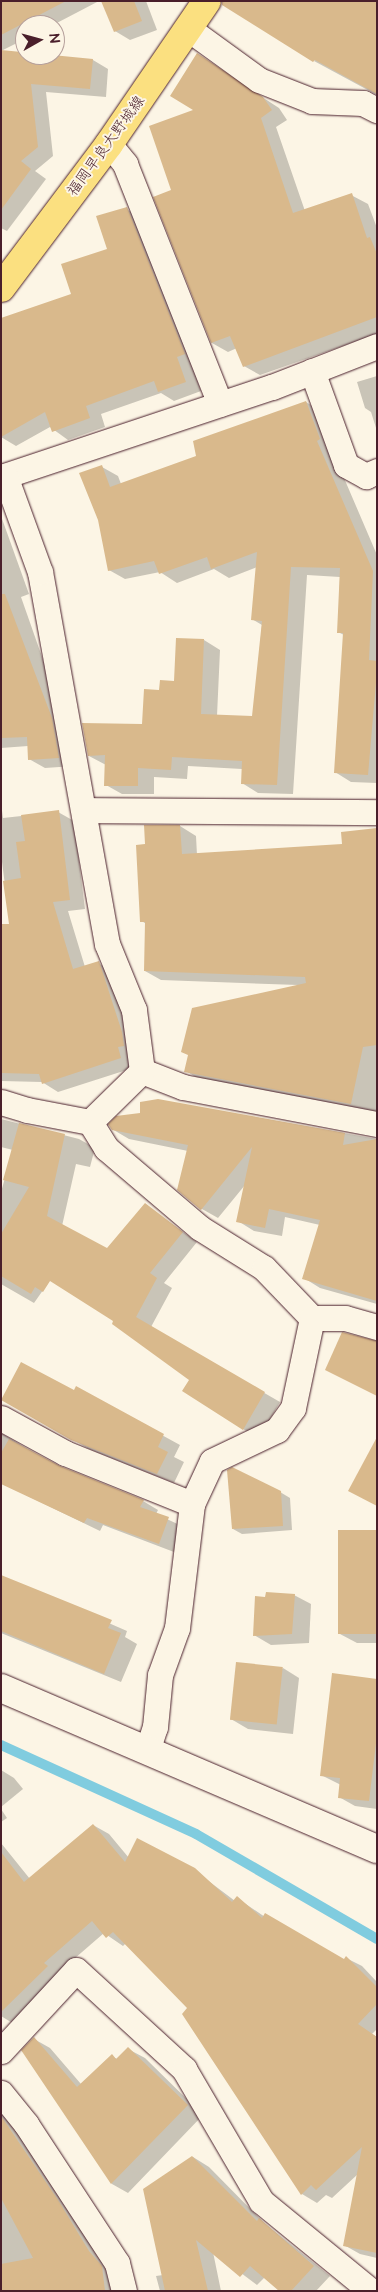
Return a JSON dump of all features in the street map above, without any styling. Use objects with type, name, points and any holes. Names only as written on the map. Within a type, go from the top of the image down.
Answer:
[{"type":"main road","name":"福岡早良大野城線","points":[[1,288],[109,144],[190,30],[207,1]]},
{"type":"street","points":[[190,30],[259,80],[312,101],[363,103],[377,110]]},
{"type":"street","points":[[109,144],[126,164],[220,404]]},
{"type":"street","points":[[142,1070],[134,1010],[107,944],[85,810],[40,572],[3,477],[220,404],[377,346]]},
{"type":"street","points":[[312,371],[346,465],[366,476],[377,472]]},
{"type":"street","points":[[85,810],[377,812]]},
{"type":"street","points":[[90,1122],[142,1070]]},
{"type":"street","points":[[142,1070],[183,1087],[377,1124]]},
{"type":"street","points":[[1,1102],[27,1110],[90,1122],[106,1148],[200,1228],[264,1268],[312,1318],[345,1318],[377,1327]]},
{"type":"street","points":[[148,1748],[155,1728],[160,1675],[177,1628],[192,1504],[212,1460],[277,1430],[293,1408],[312,1318]]},
{"type":"street","points":[[1,1418],[64,1453],[192,1504]]},
{"type":"street","points":[[1,1688],[148,1748],[377,1849]]},
{"type":"street","points":[[1,2051],[76,1970],[184,2069],[261,2201],[371,2291]]},
{"type":"street","points":[[1,2094],[26,2124],[117,2263],[124,2291]]},
{"type":"building","points":[[1,1],[66,1],[39,15],[15,15],[15,28],[1,35]]},
{"type":"building","points":[[101,1],[134,1],[142,21],[114,32]]},
{"type":"building","points":[[222,1],[377,1],[377,94],[315,60],[313,62],[222,5]]},
{"type":"building","points":[[1,50],[15,51],[15,65],[65,65],[65,56],[93,59],[90,89],[31,84],[38,147],[21,161],[31,169],[1,210]]},
{"type":"building","points":[[197,53],[263,97],[272,110],[261,118],[293,213],[352,193],[367,238],[370,237],[377,254],[377,317],[243,367],[230,336],[211,343],[153,197],[171,190],[149,126],[193,110],[170,96]]},
{"type":"building","points":[[127,207],[185,354],[177,357],[186,382],[158,392],[154,381],[86,406],[90,418],[52,432],[45,412],[1,437],[1,318],[71,294],[61,264],[107,249],[96,216]]},
{"type":"building","points":[[306,401],[320,439],[317,441],[373,571],[369,660],[377,661],[377,671],[368,775],[334,773],[343,633],[337,633],[340,568],[291,567],[277,785],[241,784],[242,761],[172,757],[171,770],[138,768],[138,786],[104,786],[105,755],[88,756],[82,723],[142,724],[144,689],[159,690],[160,680],[174,681],[176,638],[204,639],[201,714],[252,716],[262,621],[251,620],[257,552],[211,569],[207,557],[159,574],[154,561],[108,571],[98,520],[79,473],[102,465],[110,487],[196,456],[193,441]]},
{"type":"building","points":[[1,594],[5,594],[52,718],[59,758],[28,760],[27,737],[1,738]]},
{"type":"building","points":[[59,810],[70,900],[53,902],[73,969],[99,961],[122,1032],[124,1046],[118,1047],[121,1058],[42,1084],[39,1074],[1,1073],[1,924],[9,924],[3,881],[21,878],[16,842],[25,841],[21,815]]},
{"type":"building","points":[[144,825],[180,825],[182,854],[342,844],[341,832],[377,828],[377,1045],[363,1047],[351,1104],[184,1072],[188,1055],[181,1052],[192,1008],[306,983],[305,977],[144,971],[145,922],[140,922],[136,845],[145,844]]},
{"type":"building","points":[[158,1099],[345,1133],[343,1145],[377,1139],[377,1301],[302,1279],[320,1220],[269,1209],[265,1228],[236,1222],[252,1147],[201,1210],[177,1190],[188,1145],[112,1130],[108,1124],[116,1116],[140,1113],[140,1102]]},
{"type":"building","points":[[19,1123],[65,1134],[47,1216],[107,1248],[145,1203],[183,1232],[150,1273],[157,1278],[136,1317],[265,1392],[243,1430],[182,1391],[189,1380],[112,1324],[113,1321],[50,1281],[43,1292],[35,1287],[31,1294],[1,1276],[1,1234],[29,1187],[3,1180]]},
{"type":"building","points":[[342,1332],[377,1341],[377,1396],[325,1370]]},
{"type":"building","points":[[21,1362],[74,1390],[76,1386],[164,1434],[158,1447],[168,1452],[157,1474],[71,1440],[1,1400]]},
{"type":"building","points":[[377,1437],[377,1506],[348,1491]]},
{"type":"building","points":[[9,1439],[60,1466],[144,1500],[140,1507],[169,1517],[159,1544],[87,1518],[84,1523],[1,1484],[1,1453]]},
{"type":"building","points":[[232,1467],[281,1491],[283,1526],[232,1529],[227,1470]]},
{"type":"building","points":[[338,1530],[377,1530],[377,1634],[338,1634]]},
{"type":"building","points":[[1,1575],[112,1620],[108,1628],[121,1633],[104,1674],[1,1631]]},
{"type":"building","points":[[266,1592],[295,1594],[292,1634],[253,1636],[255,1596],[265,1597]]},
{"type":"building","points":[[236,1662],[283,1667],[277,1725],[230,1720]]},
{"type":"building","points":[[332,1673],[377,1679],[377,1735],[369,1801],[338,1798],[340,1778],[320,1776]]},
{"type":"building","points":[[93,1824],[125,1862],[137,1838],[195,1868],[232,1902],[237,1896],[262,1918],[265,1913],[344,1959],[346,1956],[377,1987],[377,2004],[358,2024],[377,2037],[377,2253],[343,2246],[362,2147],[316,2190],[311,2185],[301,2195],[182,2014],[187,2008],[113,1932],[106,1938],[92,1921],[44,1963],[48,1966],[1,2012],[1,1852],[24,1882]]},
{"type":"building","points":[[34,2037],[77,2087],[112,2054],[116,2059],[128,2047],[188,2105],[111,2184],[21,2050]]},
{"type":"building","points":[[1,2116],[58,2200],[89,2251],[102,2266],[105,2291],[1,2291],[1,2264],[33,2258],[1,2198]]},
{"type":"building","points":[[192,2156],[257,2221],[259,2218],[314,2266],[291,2291],[279,2291],[250,2266],[240,2277],[196,2240],[208,2291],[165,2291],[143,2189]]},
{"type":"waterway","points":[[1,1745],[196,1834],[377,1939]]}]
